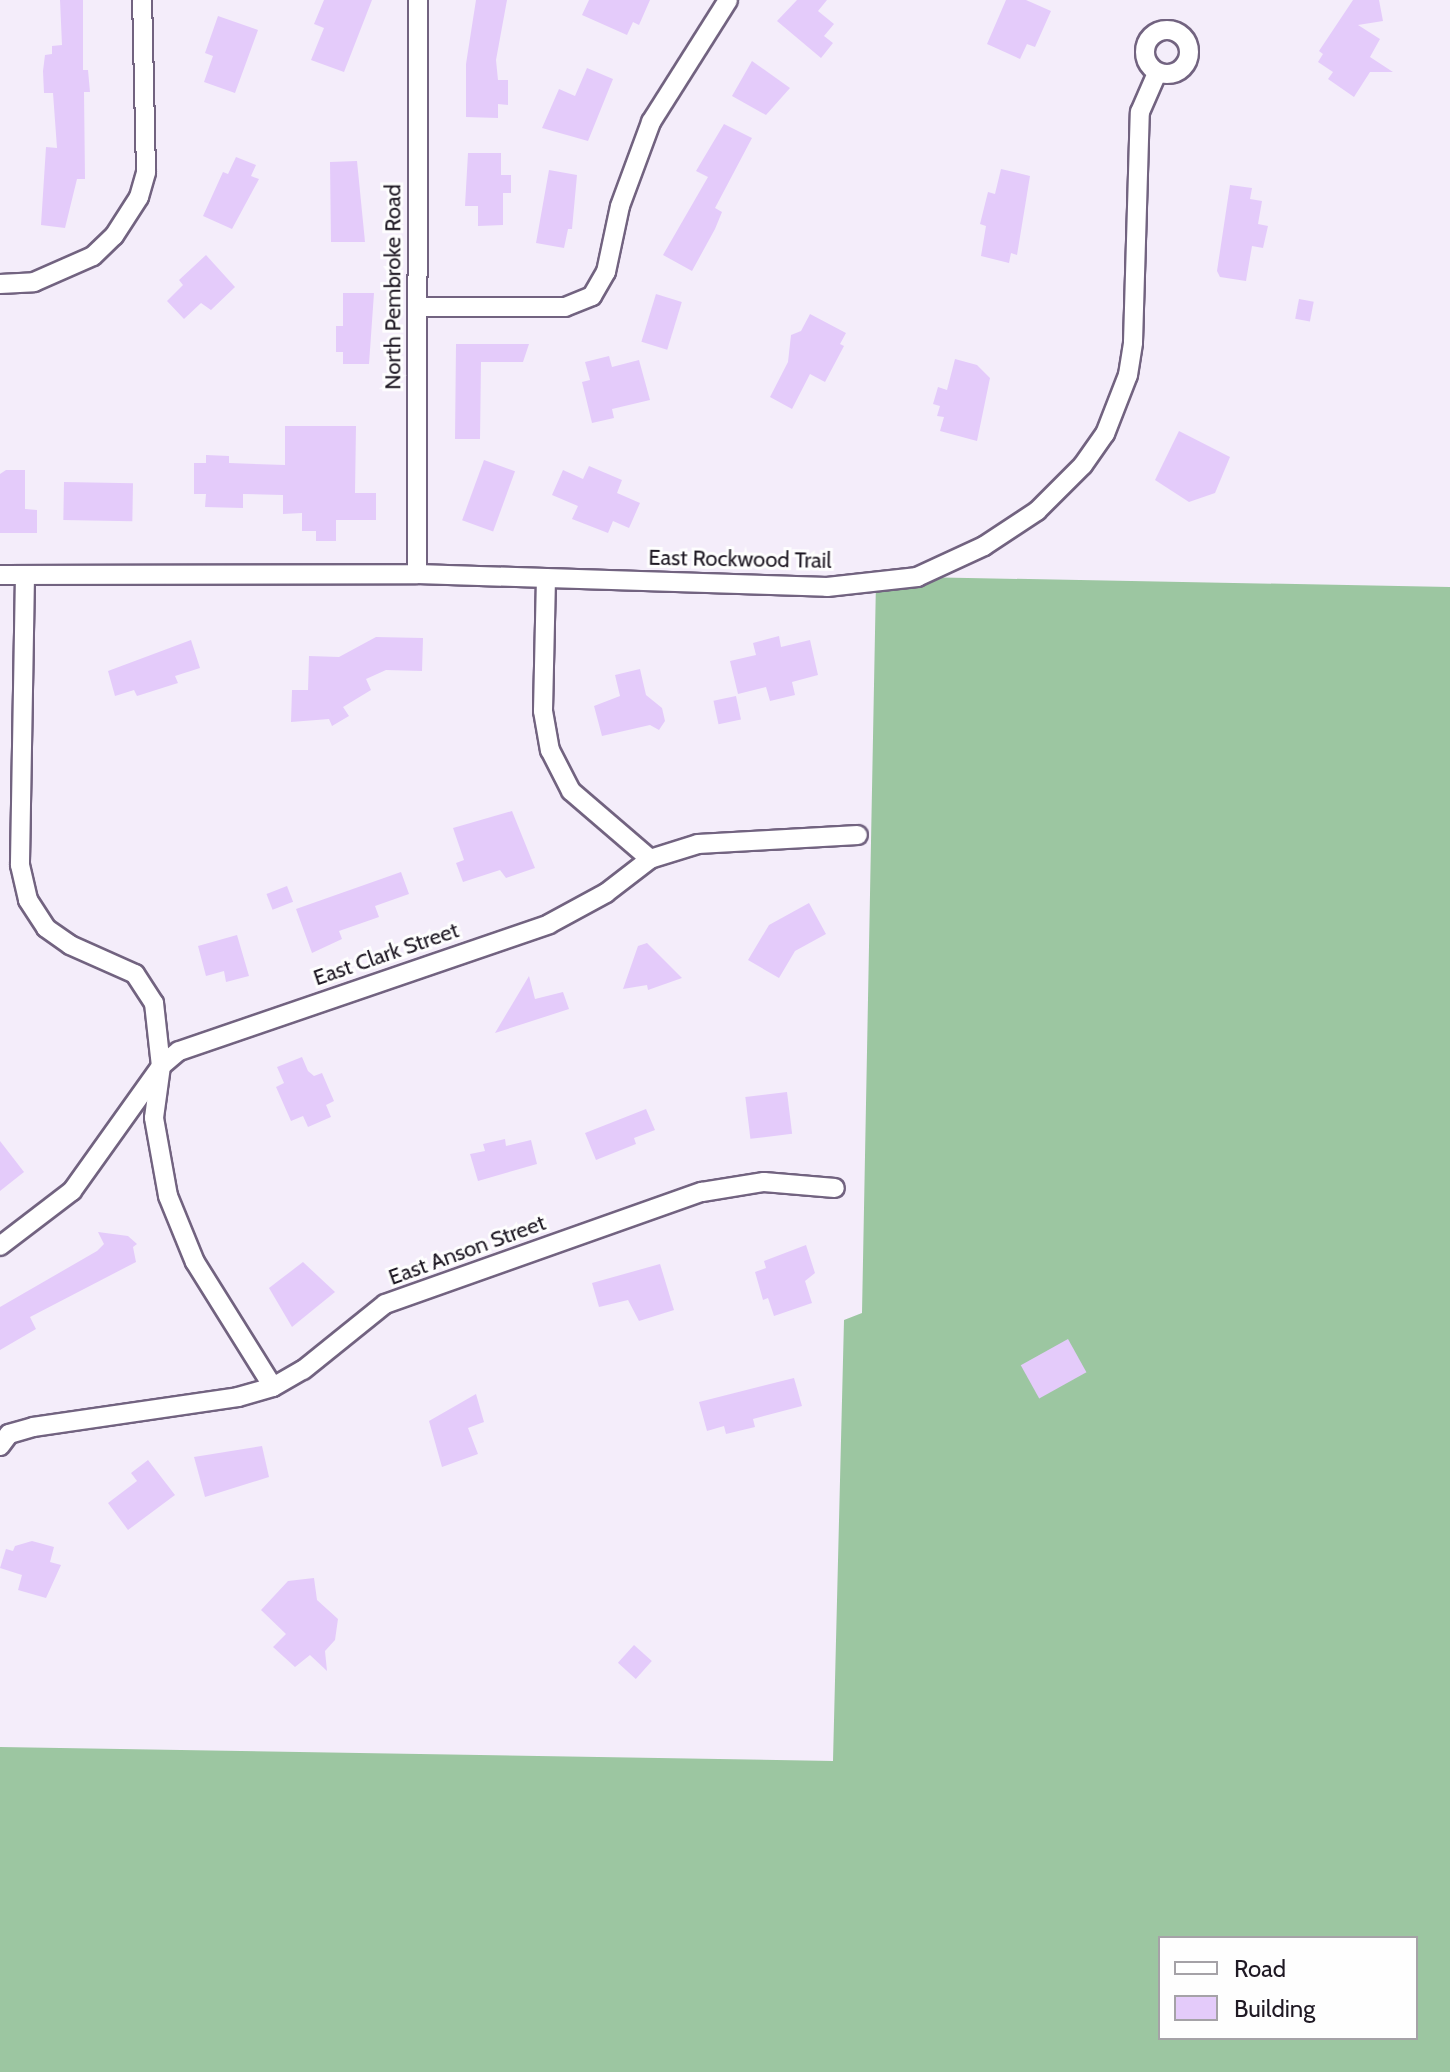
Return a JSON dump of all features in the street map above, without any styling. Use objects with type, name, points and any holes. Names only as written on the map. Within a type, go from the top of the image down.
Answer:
[{"type":"street","points":[[0,284],[34,282],[93,256],[114,236],[139,197],[146,172],[142,0]]},
{"type":"street","name":"North Pembroke Road","points":[[417,574],[418,0]]},
{"type":"street","points":[[417,307],[565,307],[592,296],[606,272],[620,206],[651,122],[728,0]]},
{"type":"street","name":"East Rockwood Trail","points":[[0,575],[417,574],[827,587],[917,577],[984,546],[1037,511],[1083,465],[1105,434],[1128,375],[1133,342],[1140,112],[1157,73]]},
{"type":"street","points":[[25,575],[20,865],[28,900],[46,928],[70,945],[135,974],[154,1003],[161,1066],[154,1118],[168,1196],[182,1236],[273,1387]]},
{"type":"street","points":[[546,578],[543,711],[550,750],[571,791],[650,859]]},
{"type":"street","name":"East Clark Street","points":[[0,1246],[72,1191],[161,1066],[198,1043],[549,924],[606,893],[650,859],[698,844],[858,835]]},
{"type":"street","name":"East Anson Street","points":[[0,1446],[9,1434],[33,1427],[238,1397],[273,1387],[303,1370],[385,1304],[702,1192],[764,1182],[835,1188]]},
{"type":"green space","points":[[917,577],[1450,587],[1450,2072],[0,2072],[0,1747],[833,1761],[844,1320],[862,1313],[876,580]]},
{"type":"building","points":[[60,0],[83,0],[83,70],[88,70],[90,92],[84,92],[85,179],[77,179],[65,228],[41,225],[46,147],[57,148],[53,93],[44,93],[43,71],[45,55],[52,54],[52,46],[62,45]]},
{"type":"building","points":[[324,0],[372,0],[344,72],[311,60],[324,28],[314,24]]},
{"type":"building","points":[[476,0],[507,0],[496,60],[498,80],[508,80],[508,105],[498,104],[498,118],[466,117],[466,64]]},
{"type":"building","points":[[589,0],[650,0],[639,25],[633,22],[627,35],[582,15]]},
{"type":"building","points":[[797,0],[827,0],[818,11],[834,24],[824,36],[833,43],[821,58],[777,21]]},
{"type":"building","points":[[1006,0],[1026,0],[1051,11],[1035,47],[1027,44],[1020,59],[987,44]]},
{"type":"building","points":[[1353,0],[1379,0],[1383,21],[1358,25],[1380,39],[1370,57],[1393,72],[1370,72],[1354,97],[1328,79],[1333,72],[1318,62],[1323,54],[1319,51]]},
{"type":"building","points":[[218,16],[258,30],[235,93],[204,82],[213,56],[205,53]]},
{"type":"building","points":[[752,61],[790,88],[766,115],[732,96]]},
{"type":"building","points":[[587,68],[613,79],[588,141],[542,128],[559,89],[575,96]]},
{"type":"building","points":[[724,124],[752,138],[715,208],[722,212],[692,271],[663,255],[708,177],[696,171]]},
{"type":"building","points":[[468,153],[501,153],[501,175],[511,175],[511,193],[503,193],[503,225],[478,226],[478,206],[465,206]]},
{"type":"building","points":[[236,157],[256,165],[251,176],[259,179],[232,229],[203,216],[223,172],[228,174]]},
{"type":"building","points":[[357,161],[365,242],[331,242],[330,162]]},
{"type":"building","points":[[1001,169],[1030,176],[1017,255],[1011,253],[1009,263],[981,256],[986,226],[980,224],[988,192],[995,194]]},
{"type":"building","points":[[549,170],[577,175],[572,229],[568,229],[564,248],[536,243]]},
{"type":"building","points":[[1230,185],[1252,188],[1250,199],[1262,201],[1258,224],[1268,226],[1263,248],[1252,246],[1246,281],[1220,277],[1217,271]]},
{"type":"building","points":[[206,255],[235,287],[211,310],[201,303],[184,319],[167,301],[183,285],[179,280]]},
{"type":"building","points":[[343,293],[374,293],[369,364],[343,364],[343,352],[336,352],[336,326],[343,326]]},
{"type":"building","points":[[656,294],[682,302],[667,350],[641,342]]},
{"type":"building","points":[[1299,299],[1314,302],[1310,321],[1295,319]]},
{"type":"building","points":[[810,314],[846,333],[840,344],[844,346],[825,382],[810,374],[792,409],[770,397],[788,362],[791,335],[801,331]]},
{"type":"building","points":[[456,344],[529,344],[523,362],[481,362],[480,439],[455,439]]},
{"type":"building","points":[[609,356],[612,367],[639,360],[650,400],[612,409],[614,418],[592,423],[582,382],[590,380],[585,362]]},
{"type":"building","points":[[955,359],[977,365],[990,378],[977,441],[940,431],[944,417],[937,416],[940,406],[933,404],[938,387],[947,390]]},
{"type":"building","points":[[285,426],[356,426],[355,493],[376,493],[376,520],[336,520],[336,541],[316,541],[316,531],[302,531],[302,513],[283,514],[283,495],[243,494],[243,508],[205,507],[206,494],[194,494],[194,463],[206,463],[206,455],[229,456],[229,463],[285,465]]},
{"type":"building","points":[[1179,431],[1230,457],[1215,493],[1189,502],[1155,480]]},
{"type":"building","points":[[484,460],[515,471],[493,531],[462,520]]},
{"type":"building","points":[[589,466],[622,480],[617,493],[640,503],[629,528],[613,521],[608,533],[572,519],[578,506],[552,495],[563,470],[583,479]]},
{"type":"building","points":[[6,470],[25,470],[25,509],[37,510],[37,533],[0,533],[0,474]]},
{"type":"building","points":[[64,482],[133,483],[132,521],[63,520]]},
{"type":"building","points":[[779,636],[781,647],[810,640],[818,675],[792,682],[795,695],[770,701],[766,687],[738,694],[730,661],[756,655],[753,643]]},
{"type":"building","points":[[376,637],[423,638],[422,671],[386,670],[366,679],[371,690],[343,707],[349,716],[332,726],[329,719],[291,722],[292,690],[308,690],[309,656],[339,657]]},
{"type":"building","points":[[191,640],[200,668],[175,676],[178,683],[137,696],[134,690],[115,696],[108,671]]},
{"type":"building","points":[[640,669],[646,695],[662,708],[665,721],[659,730],[650,725],[602,736],[594,706],[620,696],[615,675]]},
{"type":"building","points":[[736,696],[741,719],[718,724],[714,701]]},
{"type":"building","points":[[512,811],[535,868],[506,878],[500,870],[463,882],[456,863],[464,860],[453,828]]},
{"type":"building","points":[[401,872],[409,894],[375,906],[379,917],[339,931],[342,939],[312,953],[296,909]]},
{"type":"building","points":[[287,886],[293,902],[273,910],[266,894]]},
{"type":"building","points":[[809,903],[826,934],[795,951],[779,978],[748,960],[769,925]]},
{"type":"building","points":[[237,935],[249,976],[226,982],[224,971],[206,976],[198,946]]},
{"type":"building","points":[[647,943],[682,978],[648,990],[647,985],[623,989],[638,946]]},
{"type":"building","points":[[529,976],[535,999],[563,992],[569,1009],[495,1033]]},
{"type":"building","points":[[302,1057],[308,1071],[314,1076],[322,1073],[334,1101],[326,1105],[331,1117],[308,1127],[303,1116],[291,1121],[276,1087],[284,1083],[277,1067]]},
{"type":"building","points":[[787,1092],[792,1134],[750,1139],[745,1097]]},
{"type":"building","points":[[646,1109],[655,1130],[634,1138],[636,1144],[596,1160],[585,1133]]},
{"type":"building","points":[[505,1139],[506,1146],[531,1140],[537,1164],[478,1181],[470,1154],[485,1151],[483,1144]]},
{"type":"building","points":[[0,1141],[24,1172],[0,1191]]},
{"type":"building","points":[[98,1232],[128,1236],[137,1244],[133,1247],[136,1262],[30,1317],[36,1329],[0,1350],[0,1307],[97,1251],[104,1244]]},
{"type":"building","points":[[806,1245],[815,1273],[805,1281],[812,1303],[774,1316],[768,1298],[763,1300],[755,1272],[766,1268],[764,1261]]},
{"type":"building","points":[[303,1262],[335,1292],[292,1327],[269,1288]]},
{"type":"building","points":[[660,1264],[674,1310],[639,1321],[628,1300],[599,1307],[592,1283]]},
{"type":"building","points":[[1068,1339],[1086,1372],[1039,1398],[1021,1365]]},
{"type":"building","points":[[794,1378],[802,1406],[753,1419],[755,1427],[726,1434],[724,1426],[707,1431],[699,1402]]},
{"type":"building","points":[[476,1394],[484,1422],[468,1428],[478,1454],[442,1467],[429,1421]]},
{"type":"building","points":[[262,1446],[269,1477],[205,1497],[194,1457]]},
{"type":"building","points":[[148,1460],[175,1495],[128,1530],[108,1503],[137,1481],[131,1473]]},
{"type":"building","points":[[32,1541],[54,1547],[50,1562],[61,1565],[46,1598],[18,1590],[22,1575],[0,1568],[6,1549],[13,1551],[15,1546]]},
{"type":"building","points":[[314,1578],[317,1600],[338,1619],[335,1640],[325,1651],[327,1671],[310,1655],[295,1667],[273,1647],[286,1634],[261,1610],[288,1581]]},
{"type":"building","points":[[634,1645],[652,1661],[636,1679],[618,1663]]}]
